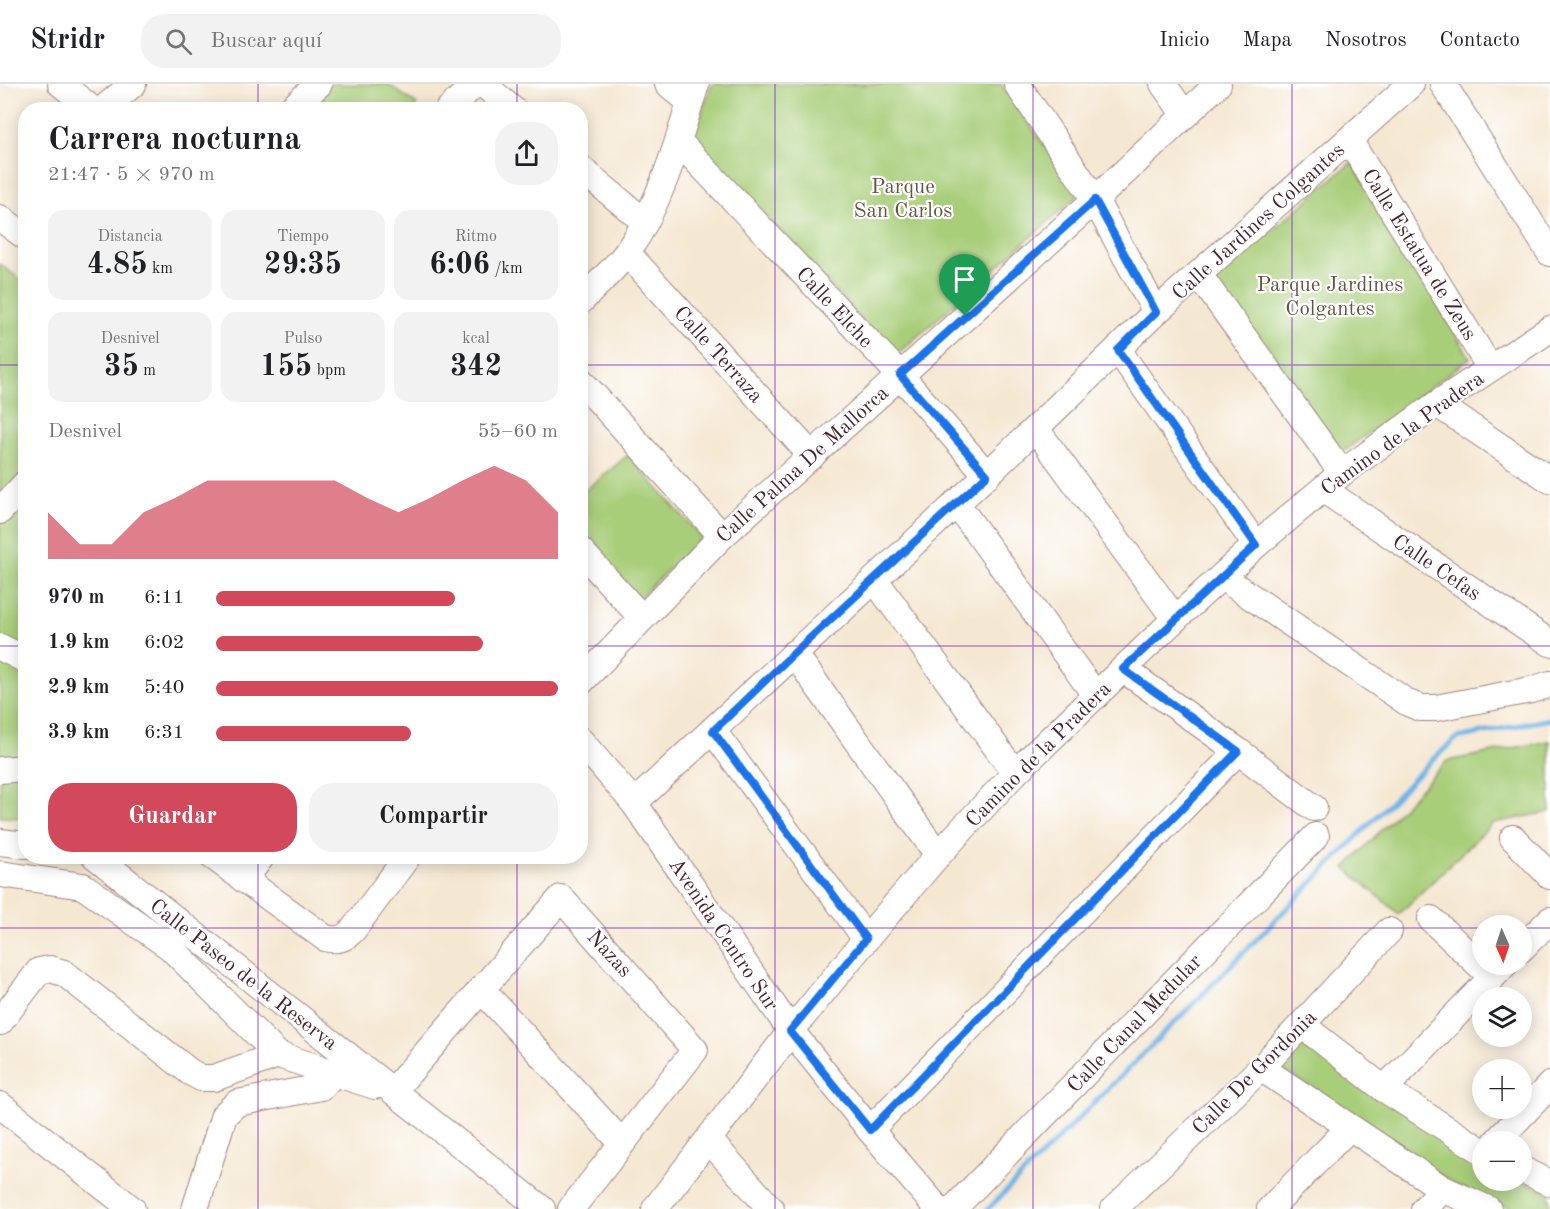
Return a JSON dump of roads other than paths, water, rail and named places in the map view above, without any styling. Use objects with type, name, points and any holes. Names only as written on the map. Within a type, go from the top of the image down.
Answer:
[{"type":"street","points":[[61,84],[83,102]]},
{"type":"street","points":[[112,102],[133,84]]},
{"type":"street","points":[[299,102],[319,84]]},
{"type":"street","points":[[456,102],[475,84]]},
{"type":"street","points":[[483,84],[504,102]]},
{"type":"street","points":[[588,294],[627,253],[645,222],[679,142],[693,93],[668,84]]},
{"type":"street","points":[[1017,84],[1095,200],[1156,312]]},
{"type":"street","points":[[1163,84],[1185,115]]},
{"type":"street","name":"Calle Palma De Mallorca","points":[[588,675],[722,536],[1095,200],[1218,84]]},
{"type":"street","name":"Calle Jardines Colgantes","points":[[634,802],[987,475],[1156,312],[1411,84]]},
{"type":"street","points":[[1443,84],[1550,253]]},
{"type":"street","name":"Calle Estatua de Zeus","points":[[1349,140],[1490,368]]},
{"type":"street","name":"Calle Elche","points":[[679,142],[900,375],[987,475]]},
{"type":"street","points":[[588,175],[645,222]]},
{"type":"street","points":[[0,218],[18,231]]},
{"type":"street","name":"Calle Terraza","points":[[627,253],[812,456]]},
{"type":"street","name":"Calle Cefas","points":[[1198,275],[1333,482],[1550,643]]},
{"type":"street","name":"Camino de la Pradera","points":[[655,1209],[790,1031],[938,855],[1015,773],[1174,619],[1256,545],[1333,482],[1437,404],[1550,329]]},
{"type":"street","points":[[1118,350],[1256,545]]},
{"type":"street","points":[[588,389],[722,536]]},
{"type":"street","points":[[1437,404],[1550,480]]},
{"type":"street","points":[[1036,429],[1174,619]]},
{"type":"street","points":[[956,503],[1096,696]]},
{"type":"street","points":[[588,559],[642,618]]},
{"type":"street","points":[[1222,577],[1408,704],[1420,708],[1436,708],[1531,690],[1550,684]]},
{"type":"street","points":[[874,580],[1015,773]]},
{"type":"street","points":[[0,647],[18,656]]},
{"type":"street","points":[[794,653],[938,855]]},
{"type":"street","points":[[1123,669],[1314,808]]},
{"type":"street","points":[[713,731],[866,939]]},
{"type":"street","name":"Avenida Centro Sur","points":[[588,749],[634,802],[790,1031],[938,1209]]},
{"type":"street","points":[[870,1130],[1238,751]]},
{"type":"street","points":[[0,770],[18,769]]},
{"type":"street","name":"Calle Canal Medular","points":[[953,1209],[1316,836]]},
{"type":"street","points":[[1513,838],[1550,876]]},
{"type":"street","points":[[0,842],[18,844]]},
{"type":"street","name":"Calle Paseo de la Reserva","points":[[105,864],[542,1209]]},
{"type":"street","points":[[223,864],[325,938],[337,940],[345,938],[353,930],[402,864]]},
{"type":"street","points":[[244,880],[256,864]]},
{"type":"street","name":"Calle Paseo de la Reserva","points":[[0,874],[83,886],[170,947],[278,1054],[393,1092]]},
{"type":"street","name":"Nazas","points":[[393,1092],[561,898],[695,1050],[571,1209]]},
{"type":"street","points":[[1431,919],[1472,950]]},
{"type":"street","points":[[1532,938],[1550,920]]},
{"type":"street","name":"Calle De Gordonia","points":[[1114,1209],[1261,1068],[1389,931]]},
{"type":"street","points":[[0,1022],[39,971],[50,969],[63,973],[190,1072],[201,1078],[214,1078],[278,1054]]},
{"type":"street","points":[[1384,1089],[1495,975]]},
{"type":"street","points":[[481,989],[622,1143]]},
{"type":"street","points":[[1302,1025],[1384,1089],[1472,1145]]},
{"type":"street","points":[[1261,1068],[1443,1190],[1488,1209]]},
{"type":"street","points":[[195,1209],[224,1114],[237,1103],[321,1087],[335,1073]]},
{"type":"street","points":[[1506,1131],[1550,1084]]},
{"type":"street","points":[[0,1105],[132,1209]]},
{"type":"street","points":[[1270,1209],[1349,1128]]},
{"type":"street","points":[[709,1140],[771,1209]]},
{"type":"street","points":[[1532,1174],[1550,1182]]},
{"type":"street","points":[[1424,1209],[1443,1190]]},
{"type":"waterway","points":[[988,1209],[1432,760],[1457,738],[1550,719]]},
{"type":"park label","name":"Parque San Carlos","points":[[903,198]]},
{"type":"park label","name":"Parque Jardines Colgantes","points":[[1330,296]]}]
